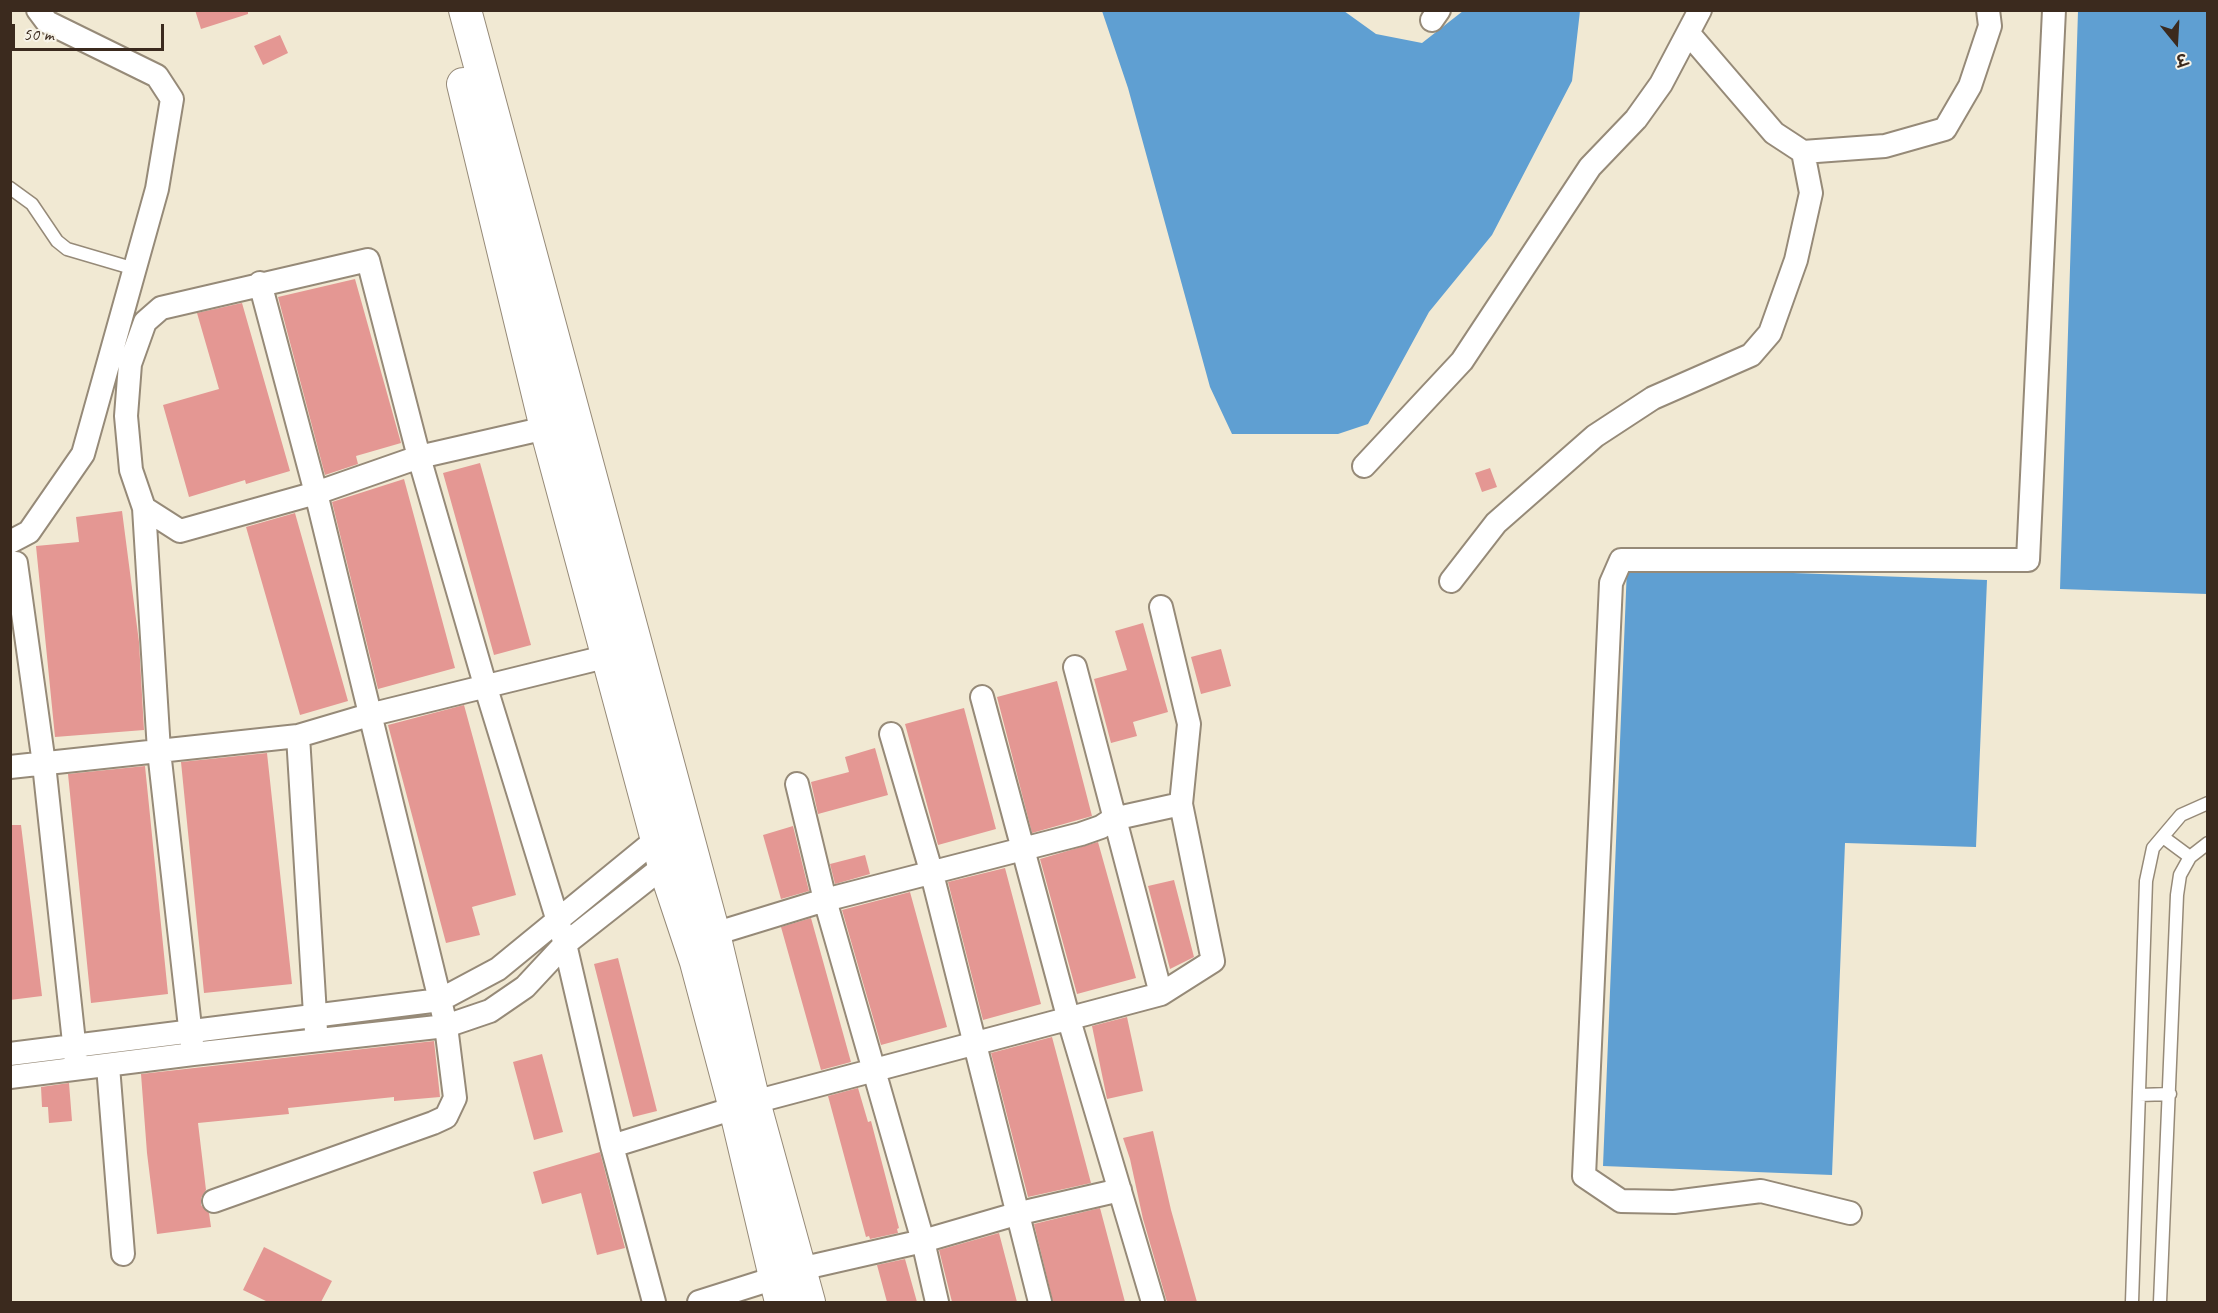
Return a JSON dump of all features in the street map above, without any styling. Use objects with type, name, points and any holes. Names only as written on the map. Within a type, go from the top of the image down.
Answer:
[{"type":"street","points":[[38,10],[47,22],[157,76],[172,99],[157,189],[83,454],[13,553],[44,764],[77,1070]]},
{"type":"street","points":[[445,10],[546,428],[609,656],[675,846],[714,934],[745,1105],[785,1283],[809,1302]]},
{"type":"street","points":[[465,10],[675,846],[696,962],[745,1105]]},
{"type":"street","points":[[1364,466],[1462,361],[1590,167],[1636,119],[1661,84],[1700,10]]},
{"type":"street","points":[[1689,34],[1774,133],[1803,152],[1885,146],[1945,129],[1970,86],[1990,26],[1988,10]]},
{"type":"street","points":[[1850,1213],[1761,1191],[1674,1202],[1621,1201],[1584,1176],[1611,583],[1621,560],[2028,560],[2054,10]]},
{"type":"street","points":[[1450,581],[1496,523],[1595,436],[1653,398],[1751,355],[1770,333],[1796,260],[1811,193],[1803,152]]},
{"type":"street","points":[[192,1043],[159,751],[144,508],[131,470],[126,416],[130,364],[145,322],[160,308],[368,260],[419,457],[486,688],[565,944],[612,1146],[654,1302]]},
{"type":"street","points":[[214,1202],[446,1117],[455,1098],[446,1026],[440,1000],[316,493],[260,284]]},
{"type":"street","points":[[144,508],[180,531],[316,493],[419,457],[546,428]]},
{"type":"street","points":[[612,1146],[745,1105],[974,1046],[1161,994],[1213,961],[1181,804],[1189,724],[1161,607]]},
{"type":"street","points":[[10,767],[298,736],[369,715],[609,656]]},
{"type":"street","points":[[1075,667],[1113,819],[1161,994]]},
{"type":"street","points":[[982,697],[1069,1020],[1153,1302]]},
{"type":"street","points":[[891,734],[932,874],[1040,1302]]},
{"type":"street","points":[[298,736],[316,1040]]},
{"type":"street","points":[[797,784],[825,900],[923,1241],[937,1302]]},
{"type":"street","points":[[714,934],[825,900],[1024,851],[1091,831],[1113,819],[1181,804]]},
{"type":"street","points":[[10,1077],[108,1066],[192,1043],[315,1017],[440,1000],[498,969],[557,919],[675,846]]},
{"type":"street","points":[[10,1054],[76,1047],[316,1040],[446,1026],[490,1011],[525,987],[565,944],[675,846]]},
{"type":"street","points":[[108,1066],[123,1254]]},
{"type":"street","points":[[699,1302],[785,1283],[1016,1214],[1120,1190]]},
{"type":"lane","points":[[10,188],[32,204],[57,241],[68,249],[135,269]]},
{"type":"lane","points":[[2132,1302],[2146,881],[2153,848],[2181,815],[2208,803]]},
{"type":"lane","points":[[2163,837],[2190,857]]},
{"type":"lane","points":[[2160,1302],[2177,895],[2180,875],[2190,857],[2208,843]]},
{"type":"lane","points":[[2139,1095],[2170,1094]]},
{"type":"water","points":[[1102,11],[1344,11],[1376,34],[1422,43],[1463,11],[1580,11],[1572,81],[1492,235],[1429,312],[1368,424],[1338,434],[1232,434],[1210,387],[1128,88]]},
{"type":"water","points":[[2078,11],[2207,11],[2207,594],[2060,589]]},
{"type":"water","points":[[1627,567],[1987,580],[1976,847],[1845,843],[1832,1175],[1603,1166]]},
{"type":"building","points":[[195,10],[248,10],[248,14],[201,29]]},
{"type":"building","points":[[280,35],[288,53],[263,65],[254,46]]},
{"type":"building","points":[[355,279],[401,443],[356,456],[358,464],[325,475],[278,297]]},
{"type":"building","points":[[242,303],[290,471],[246,484],[245,480],[189,497],[163,405],[219,389],[197,313]]},
{"type":"building","points":[[480,463],[531,645],[494,655],[443,473]]},
{"type":"building","points":[[1490,468],[1497,487],[1482,492],[1475,473]]},
{"type":"building","points":[[404,479],[455,668],[378,689],[332,502]]},
{"type":"building","points":[[122,511],[139,642],[144,730],[55,737],[36,546],[79,542],[76,517]]},
{"type":"building","points":[[295,513],[348,701],[300,715],[246,527]]},
{"type":"building","points":[[1143,623],[1168,712],[1133,722],[1137,736],[1111,743],[1094,679],[1127,670],[1115,631]]},
{"type":"building","points":[[1221,649],[1231,686],[1201,694],[1191,657]]},
{"type":"building","points":[[1057,681],[1092,816],[1032,833],[997,697]]},
{"type":"building","points":[[464,705],[516,895],[472,907],[480,935],[446,943],[388,725]]},
{"type":"building","points":[[964,708],[996,829],[938,845],[905,724]]},
{"type":"building","points":[[875,748],[888,795],[818,814],[811,782],[849,772],[845,757]]},
{"type":"building","points":[[267,753],[292,984],[204,993],[181,762]]},
{"type":"building","points":[[145,766],[168,994],[91,1003],[68,774]]},
{"type":"building","points":[[10,825],[21,825],[42,996],[10,1000]]},
{"type":"building","points":[[793,826],[809,891],[781,899],[763,835]]},
{"type":"building","points":[[1098,842],[1136,978],[1077,994],[1040,859]]},
{"type":"building","points":[[865,855],[870,874],[835,884],[830,864]]},
{"type":"building","points":[[1005,868],[1041,1004],[983,1020],[948,882]]},
{"type":"building","points":[[1174,880],[1194,957],[1170,969],[1148,886]]},
{"type":"building","points":[[910,892],[947,1027],[881,1045],[842,910]]},
{"type":"building","points":[[811,918],[851,1062],[821,1070],[781,927]]},
{"type":"building","points":[[618,958],[657,1111],[633,1117],[594,964]]},
{"type":"building","points":[[1127,1017],[1143,1091],[1107,1099],[1092,1026]]},
{"type":"building","points":[[1052,1037],[1091,1183],[1028,1197],[991,1053]]},
{"type":"building","points":[[434,1041],[440,1097],[394,1101],[394,1097],[288,1108],[289,1114],[198,1123],[206,1190],[201,1198],[201,1205],[209,1213],[211,1227],[157,1234],[147,1153],[141,1074]]},
{"type":"building","points":[[542,1054],[563,1132],[534,1140],[513,1062]]},
{"type":"building","points":[[69,1083],[72,1121],[49,1123],[48,1107],[42,1107],[41,1087]]},
{"type":"building","points":[[858,1088],[868,1122],[871,1121],[899,1228],[898,1233],[870,1239],[869,1236],[866,1237],[828,1096]]},
{"type":"building","points":[[1153,1131],[1171,1210],[1197,1302],[1167,1302],[1143,1219],[1123,1138]]},
{"type":"building","points":[[600,1152],[625,1248],[597,1255],[581,1193],[542,1204],[533,1172]]},
{"type":"building","points":[[1100,1208],[1125,1302],[1053,1302],[1034,1224]]},
{"type":"building","points":[[999,1233],[1017,1302],[952,1302],[939,1250]]},
{"type":"building","points":[[264,1247],[332,1281],[321,1302],[268,1302],[243,1290]]},
{"type":"building","points":[[905,1259],[917,1302],[887,1302],[877,1265]]}]
